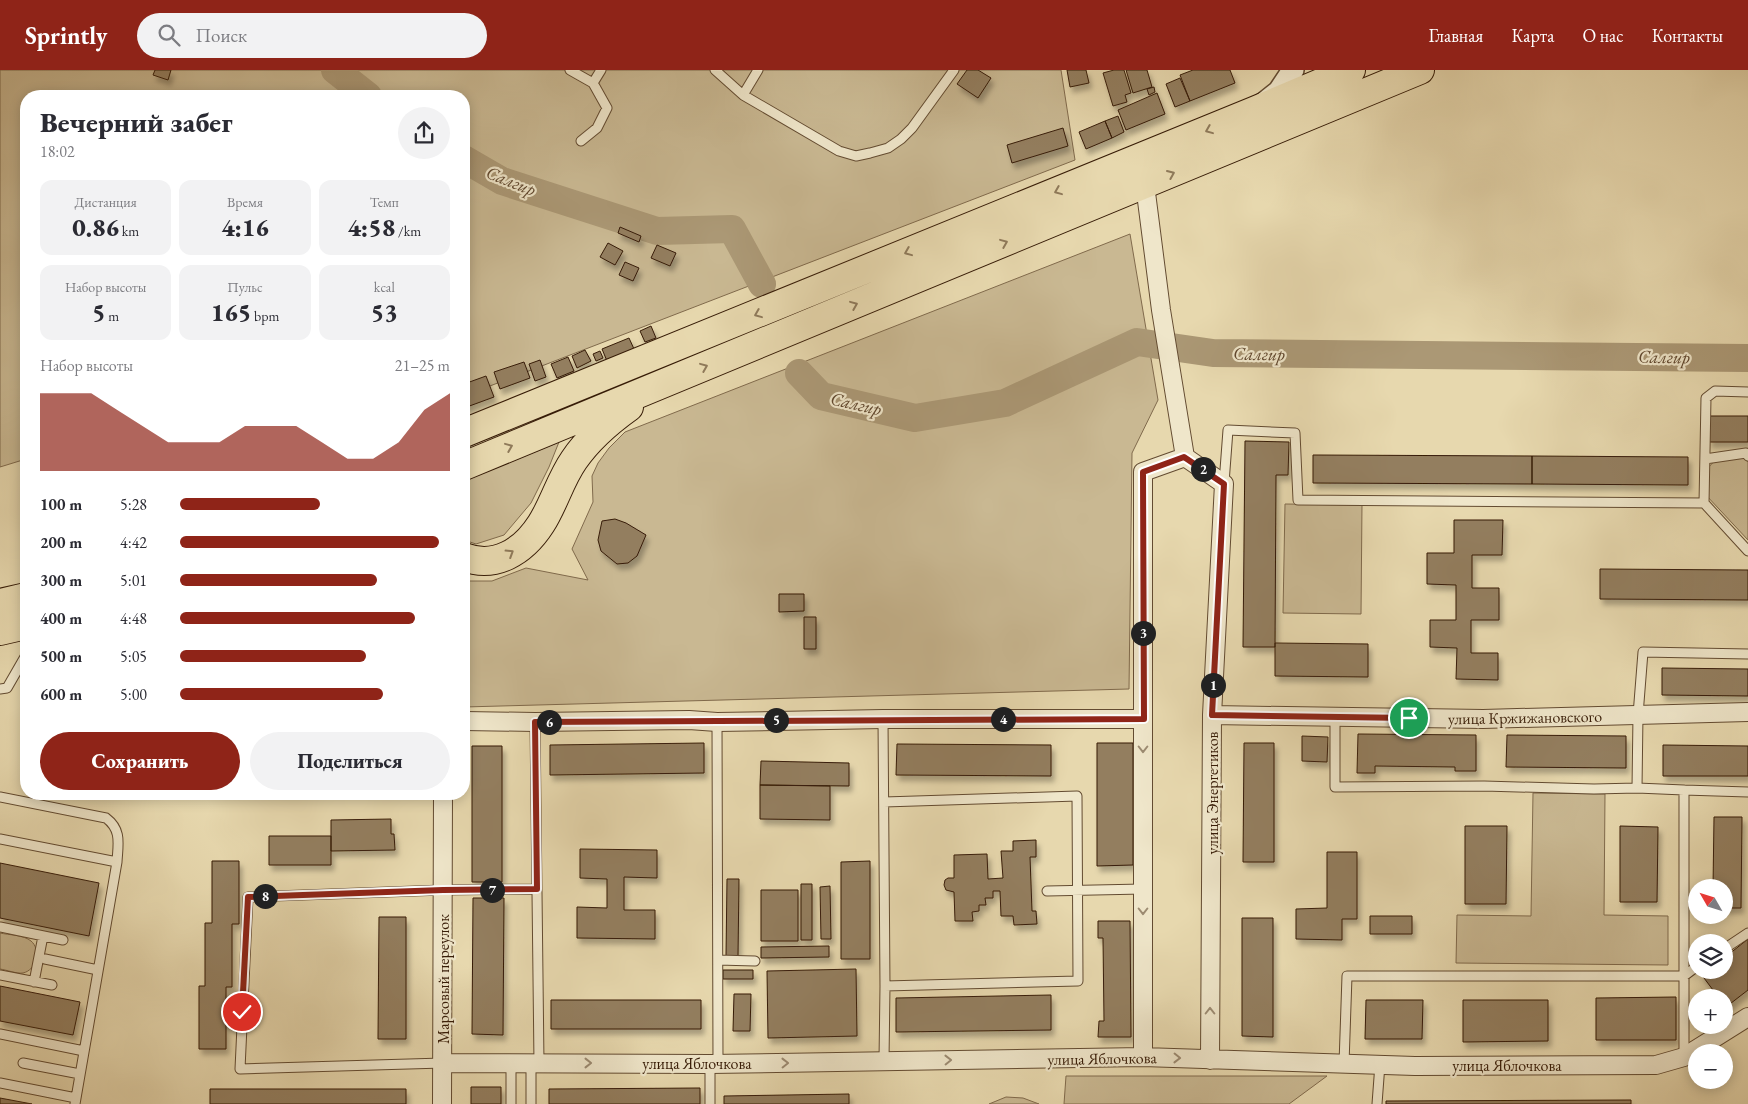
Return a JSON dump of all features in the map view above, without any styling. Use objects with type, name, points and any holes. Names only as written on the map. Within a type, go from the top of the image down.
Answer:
[{"type":"main road","points":[[470,431],[1351,70]]},
{"type":"main road","points":[[470,464],[1420,70]]},
{"type":"main road","points":[[470,560],[476,562],[498,560],[512,553],[532,536],[541,524],[561,480],[586,444],[611,420],[659,386]]},
{"type":"main road","points":[[470,438],[546,400]]},
{"type":"main road","points":[[0,603],[20,598]]},
{"type":"main road","points":[[0,631],[20,626]]},
{"type":"street","points":[[1254,111],[1279,90],[1294,70]]},
{"type":"street","points":[[1144,185],[1184,457],[1224,484]]},
{"type":"street","points":[[1143,1058],[1143,472],[1184,457]]},
{"type":"street","name":"улица Энергетиков","points":[[1210,1060],[1212,715],[1224,484]]},
{"type":"street","name":"улица Кржижановского","points":[[1212,715],[1483,719],[1748,712]]},
{"type":"street","points":[[470,721],[689,720],[717,722],[883,719],[1144,719]]},
{"type":"street","name":"Марсовый переулок","points":[[442,1104],[443,800]]},
{"type":"street","name":"улица Яблочкова","points":[[443,1062],[714,1064],[1143,1058],[1344,1064],[1656,1065],[1684,1057],[1748,1017]]},
{"type":"lane","points":[[570,70],[593,84],[607,108],[597,128],[580,141]]},
{"type":"lane","points":[[593,84],[601,70]]},
{"type":"lane","points":[[715,70],[743,95],[839,151],[856,156],[888,148],[901,139],[912,128],[954,70]]},
{"type":"lane","points":[[743,95],[758,70]]},
{"type":"lane","points":[[1748,392],[1715,391],[1706,398],[1704,503],[1748,551]]},
{"type":"lane","points":[[1224,484],[1228,430],[1295,433],[1298,500],[1704,503]]},
{"type":"lane","points":[[1705,459],[1746,453],[1748,456]]},
{"type":"lane","points":[[1637,788],[1638,715],[1642,652],[1748,654]]},
{"type":"lane","points":[[0,690],[7,688],[20,672]]},
{"type":"lane","points":[[1335,717],[1335,787],[1484,786],[1748,792]]},
{"type":"lane","points":[[883,719],[884,1061]]},
{"type":"lane","points":[[531,1104],[535,1063],[537,889],[535,722]]},
{"type":"lane","points":[[710,1104],[714,1064],[718,960],[717,722]]},
{"type":"lane","points":[[1684,790],[1684,1057]]},
{"type":"lane","points":[[884,802],[1078,796],[1078,981],[885,986]]},
{"type":"lane","points":[[0,797],[106,818],[113,824],[118,833],[118,862],[75,1101],[0,1083]]},
{"type":"lane","points":[[0,838],[118,862]]},
{"type":"lane","points":[[443,1062],[240,1070],[248,897],[443,890],[537,889]]},
{"type":"lane","points":[[1048,891],[1143,890]]},
{"type":"lane","points":[[0,927],[63,940]]},
{"type":"lane","points":[[1733,943],[1748,933]]},
{"type":"lane","points":[[34,982],[43,936]]},
{"type":"lane","points":[[45,959],[98,970]]},
{"type":"lane","points":[[718,960],[755,961]]},
{"type":"lane","points":[[1344,1064],[1347,976],[1684,976],[1688,973]]},
{"type":"lane","points":[[0,975],[52,985]]},
{"type":"lane","points":[[0,1034],[84,1051]]},
{"type":"lane","points":[[24,1063],[80,1074]]},
{"type":"lane","points":[[511,1063],[511,1104]]},
{"type":"lane","points":[[1377,1104],[1380,1064]]},
{"type":"shaded area","points":[[0,70],[1061,70],[1075,160],[470,394],[470,90],[20,90],[20,461],[0,467]]},
{"type":"shaded area","points":[[1130,234],[1158,400],[1132,453],[1129,689],[470,707],[470,581],[492,581],[526,568],[588,580],[572,549],[593,502],[592,476],[598,463],[609,448],[625,432]]},
{"type":"shaded area","points":[[559,442],[531,503],[504,535],[476,544],[470,542],[470,479]]},
{"type":"shaded area","points":[[1720,455],[1743,456],[1748,462],[1748,540],[1705,494],[1706,470]]},
{"type":"shaded area","points":[[1285,504],[1362,505],[1361,614],[1283,613]]},
{"type":"shaded area","points":[[1533,793],[1605,794],[1604,915],[1668,916],[1668,965],[1456,963],[1457,915],[1531,916]]},
{"type":"shaded area","points":[[0,933],[31,941],[37,954],[32,968],[23,973],[0,969]]},
{"type":"shaded area","points":[[1066,1076],[1327,1076],[1289,1104],[1064,1104]]},
{"type":"shaded area","points":[[1006,1097],[1023,1098],[1039,1104],[989,1104]]},
{"type":"building","points":[[155,70],[171,70],[168,80],[153,75]]},
{"type":"building","points":[[967,70],[978,70],[991,78],[978,98],[957,84]]},
{"type":"building","points":[[1067,70],[1086,70],[1089,83],[1070,87]]},
{"type":"building","points":[[1124,70],[1131,93],[1125,95],[1127,102],[1113,106],[1103,73]]},
{"type":"building","points":[[1126,70],[1147,70],[1152,87],[1133,93]]},
{"type":"building","points":[[1193,70],[1230,70],[1235,83],[1190,101],[1180,75]]},
{"type":"building","points":[[1180,78],[1190,101],[1175,107],[1166,84]]},
{"type":"building","points":[[1154,87],[1155,92],[1149,95],[1147,89]]},
{"type":"building","points":[[1157,93],[1165,114],[1126,130],[1118,110]]},
{"type":"building","points":[[1118,116],[1124,132],[1112,138],[1105,121]]},
{"type":"building","points":[[1105,121],[1112,138],[1086,149],[1079,132]]},
{"type":"building","points":[[1063,128],[1068,146],[1012,163],[1007,145]]},
{"type":"building","points":[[620,227],[641,236],[639,242],[618,233]]},
{"type":"building","points":[[608,243],[623,251],[615,265],[600,257]]},
{"type":"building","points":[[657,245],[676,253],[670,266],[651,258]]},
{"type":"building","points":[[625,262],[639,268],[633,281],[619,275]]},
{"type":"building","points":[[651,326],[656,338],[645,342],[640,331]]},
{"type":"building","points":[[629,338],[634,349],[607,361],[602,349]]},
{"type":"building","points":[[585,350],[591,361],[577,368],[572,356]]},
{"type":"building","points":[[600,351],[603,358],[596,361],[593,354]]},
{"type":"building","points":[[568,357],[574,371],[557,378],[551,364]]},
{"type":"building","points":[[540,360],[546,377],[535,381],[529,364]]},
{"type":"building","points":[[524,362],[530,378],[500,389],[494,372]]},
{"type":"building","points":[[486,376],[494,397],[470,406],[470,382]]},
{"type":"building","points":[[1709,416],[1748,416],[1748,442],[1709,442]]},
{"type":"building","points":[[1245,441],[1289,442],[1288,475],[1276,475],[1275,647],[1243,647]]},
{"type":"building","points":[[1313,455],[1532,456],[1532,484],[1313,483]]},
{"type":"building","points":[[1532,456],[1688,457],[1688,485],[1532,484]]},
{"type":"building","points":[[615,519],[646,535],[637,556],[628,563],[617,564],[601,551],[598,540],[602,521]]},
{"type":"building","points":[[1454,520],[1503,520],[1502,555],[1472,555],[1472,588],[1499,588],[1499,620],[1471,620],[1471,653],[1498,653],[1498,680],[1456,679],[1457,648],[1430,647],[1430,620],[1456,620],[1456,585],[1427,584],[1427,553],[1454,553]]},
{"type":"building","points":[[1600,569],[1748,570],[1748,600],[1600,599]]},
{"type":"building","points":[[779,594],[804,594],[804,611],[779,612]]},
{"type":"building","points":[[804,617],[816,617],[816,649],[804,649]]},
{"type":"building","points":[[1275,643],[1368,644],[1368,677],[1275,676]]},
{"type":"building","points":[[1662,668],[1748,669],[1748,696],[1662,695]]},
{"type":"building","points":[[1358,734],[1476,735],[1476,771],[1455,771],[1455,767],[1375,766],[1375,773],[1357,773]]},
{"type":"building","points":[[1507,735],[1626,736],[1626,768],[1506,767]]},
{"type":"building","points":[[1302,736],[1328,737],[1327,762],[1302,761]]},
{"type":"building","points":[[704,743],[704,773],[550,775],[550,745]]},
{"type":"building","points":[[1097,743],[1133,743],[1133,865],[1097,866]]},
{"type":"building","points":[[1244,743],[1274,743],[1274,862],[1243,862]]},
{"type":"building","points":[[897,744],[1051,745],[1051,776],[896,775]]},
{"type":"building","points":[[1663,745],[1748,746],[1748,776],[1663,776]]},
{"type":"building","points":[[472,746],[502,746],[502,882],[472,882]]},
{"type":"building","points":[[761,761],[849,763],[849,786],[760,785]]},
{"type":"building","points":[[760,785],[830,786],[830,820],[760,819]]},
{"type":"building","points":[[1714,817],[1742,817],[1741,908],[1733,908],[1733,879],[1713,879]]},
{"type":"building","points":[[391,819],[391,834],[394,834],[395,850],[331,851],[331,820]]},
{"type":"building","points":[[1465,826],[1507,826],[1506,904],[1465,904]]},
{"type":"building","points":[[1620,826],[1658,827],[1657,902],[1620,902]]},
{"type":"building","points":[[269,836],[331,836],[331,865],[269,865]]},
{"type":"building","points":[[1036,840],[1036,857],[1030,857],[1032,911],[1036,911],[1037,924],[1014,925],[1013,916],[1001,916],[1000,891],[993,891],[993,898],[985,898],[986,905],[979,905],[979,911],[972,912],[973,921],[955,921],[954,892],[946,890],[944,885],[945,880],[954,878],[954,855],[987,854],[988,879],[1003,878],[1001,851],[1013,851],[1013,841]]},
{"type":"building","points":[[580,849],[657,850],[657,878],[624,877],[624,910],[655,910],[655,939],[577,938],[577,907],[607,908],[607,879],[580,878]]},
{"type":"building","points":[[1327,852],[1357,852],[1357,919],[1342,919],[1342,940],[1296,939],[1296,909],[1327,908]]},
{"type":"building","points":[[212,861],[239,861],[239,924],[232,924],[232,987],[226,987],[226,1049],[199,1049],[199,986],[205,986],[205,923],[212,923]]},
{"type":"building","points":[[870,861],[870,959],[841,959],[841,862]]},
{"type":"building","points":[[0,863],[99,883],[89,936],[0,918]]},
{"type":"building","points":[[727,879],[739,879],[738,956],[726,956]]},
{"type":"building","points":[[801,884],[812,884],[812,940],[801,940]]},
{"type":"building","points":[[830,886],[831,939],[821,939],[820,887]]},
{"type":"building","points":[[761,890],[798,890],[798,941],[761,941]]},
{"type":"building","points":[[473,898],[504,898],[503,1035],[472,1034]]},
{"type":"building","points":[[1370,916],[1412,916],[1412,934],[1370,934]]},
{"type":"building","points":[[379,917],[406,917],[406,1039],[378,1039]]},
{"type":"building","points":[[1242,918],[1273,918],[1273,1037],[1242,1036]]},
{"type":"building","points":[[1098,921],[1130,921],[1131,1037],[1098,1037],[1099,1021],[1104,1021],[1103,938],[1098,938]]},
{"type":"building","points":[[1748,939],[1748,990],[1733,1002],[1733,989],[1712,989],[1705,979],[1733,979],[1733,951]]},
{"type":"building","points":[[829,946],[829,957],[761,958],[761,947]]},
{"type":"building","points":[[856,969],[857,1036],[768,1038],[767,971]]},
{"type":"building","points":[[723,970],[753,970],[753,979],[723,979]]},
{"type":"building","points":[[0,986],[80,1002],[73,1035],[0,1021]]},
{"type":"building","points":[[734,994],[751,994],[750,1031],[733,1031]]},
{"type":"building","points":[[1051,995],[1051,1030],[896,1032],[896,998]]},
{"type":"building","points":[[1676,997],[1676,1040],[1596,1040],[1596,998]]},
{"type":"building","points":[[551,1000],[701,1000],[701,1029],[551,1029]]},
{"type":"building","points":[[1366,1000],[1423,1000],[1422,1039],[1365,1039]]},
{"type":"building","points":[[1463,1000],[1548,1000],[1548,1041],[1463,1042]]},
{"type":"building","points":[[471,1087],[501,1087],[501,1104],[471,1104]]},
{"type":"building","points":[[700,1088],[700,1104],[549,1104],[549,1089]]},
{"type":"building","points":[[210,1089],[406,1089],[406,1104],[210,1104]]},
{"type":"building","points":[[849,1094],[849,1104],[724,1104],[724,1096]]},
{"type":"building","points":[[0,1098],[32,1104],[0,1104]]},
{"type":"building","points":[[1631,1100],[1631,1104],[1386,1104],[1386,1101]]},
{"type":"waterway","name":"Салгир","points":[[335,70],[360,90]]},
{"type":"waterway","name":"Салгир","points":[[470,162],[502,181],[657,231],[732,229],[762,284]]},
{"type":"waterway","name":"Салгир","points":[[799,373],[821,396],[915,418],[1005,403],[1137,342],[1213,353],[1748,358]]},
{"type":"route","points":[[242,1012],[248,897],[443,890],[537,889],[535,722],[1144,719],[1143,472],[1184,457],[1224,484],[1212,715],[1409,718]]}]
